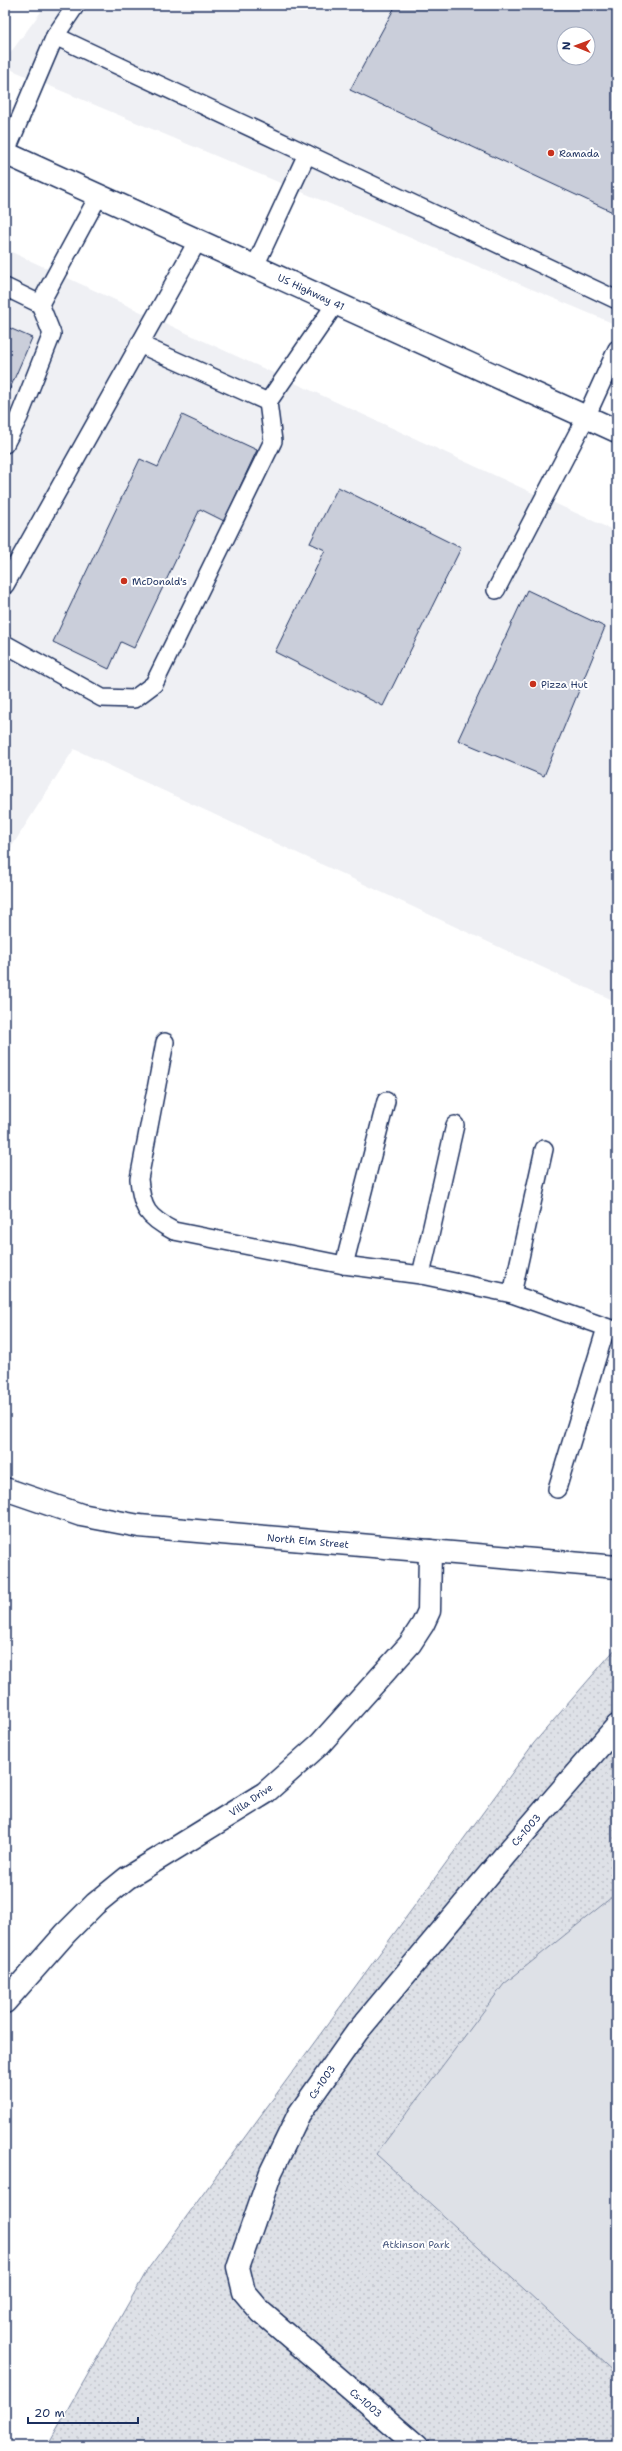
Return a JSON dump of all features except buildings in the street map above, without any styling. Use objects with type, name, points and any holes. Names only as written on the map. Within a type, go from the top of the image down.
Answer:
[{"type":"main road","name":"US Highway 41","points":[[5,153],[617,431]]},
{"type":"main road","name":"North Elm Street","points":[[5,1489],[81,1515],[139,1526],[617,1567]]},
{"type":"main road","name":"Villa Drive","points":[[5,2002],[66,1933],[96,1904],[127,1878],[265,1793],[320,1744],[410,1644],[423,1624],[428,1611],[430,1551]]},
{"type":"main road","name":"Cs-1003","points":[[417,2446],[261,2312],[244,2292],[238,2267],[272,2172],[299,2114],[357,2032],[506,1854],[617,1726]]},
{"type":"lane","points":[[5,153],[55,36],[76,5]]},
{"type":"lane","points":[[55,36],[617,300]]},
{"type":"lane","points":[[256,266],[307,154]]},
{"type":"lane","points":[[40,304],[98,195]]},
{"type":"lane","points":[[5,585],[198,240]]},
{"type":"lane","points":[[5,287],[40,304],[52,334],[19,417],[5,444]]},
{"type":"lane","points":[[5,644],[102,698],[134,699],[154,684],[272,441],[268,402],[336,303]]},
{"type":"lane","points":[[139,344],[268,402]]},
{"type":"lane","points":[[496,590],[586,417],[617,349]]},
{"type":"lane","points":[[165,1042],[138,1179],[141,1198],[146,1211],[156,1222],[174,1231],[344,1265],[421,1275],[512,1294],[611,1329],[557,1489]]},
{"type":"lane","points":[[344,1265],[386,1101]]},
{"type":"lane","points":[[421,1275],[455,1125]]},
{"type":"lane","points":[[512,1294],[544,1149]]},
{"type":"shaded area","points":[[46,5],[617,5],[617,325],[5,67],[5,60]]},
{"type":"shaded area","points":[[5,249],[617,532],[617,1002],[74,749],[5,857]]},
{"type":"green space","name":"Atkinson Park","points":[[617,1647],[617,2446],[47,2446],[148,2269],[534,1743]]},
{"type":"green space","points":[[617,1893],[617,2374],[376,2154],[504,1984]]},
{"type":"place","name":"Ramada","points":[[551,153]]},
{"type":"place","name":"McDonald's","points":[[124,581]]},
{"type":"place","name":"Pizza Hut","points":[[533,684]]}]
